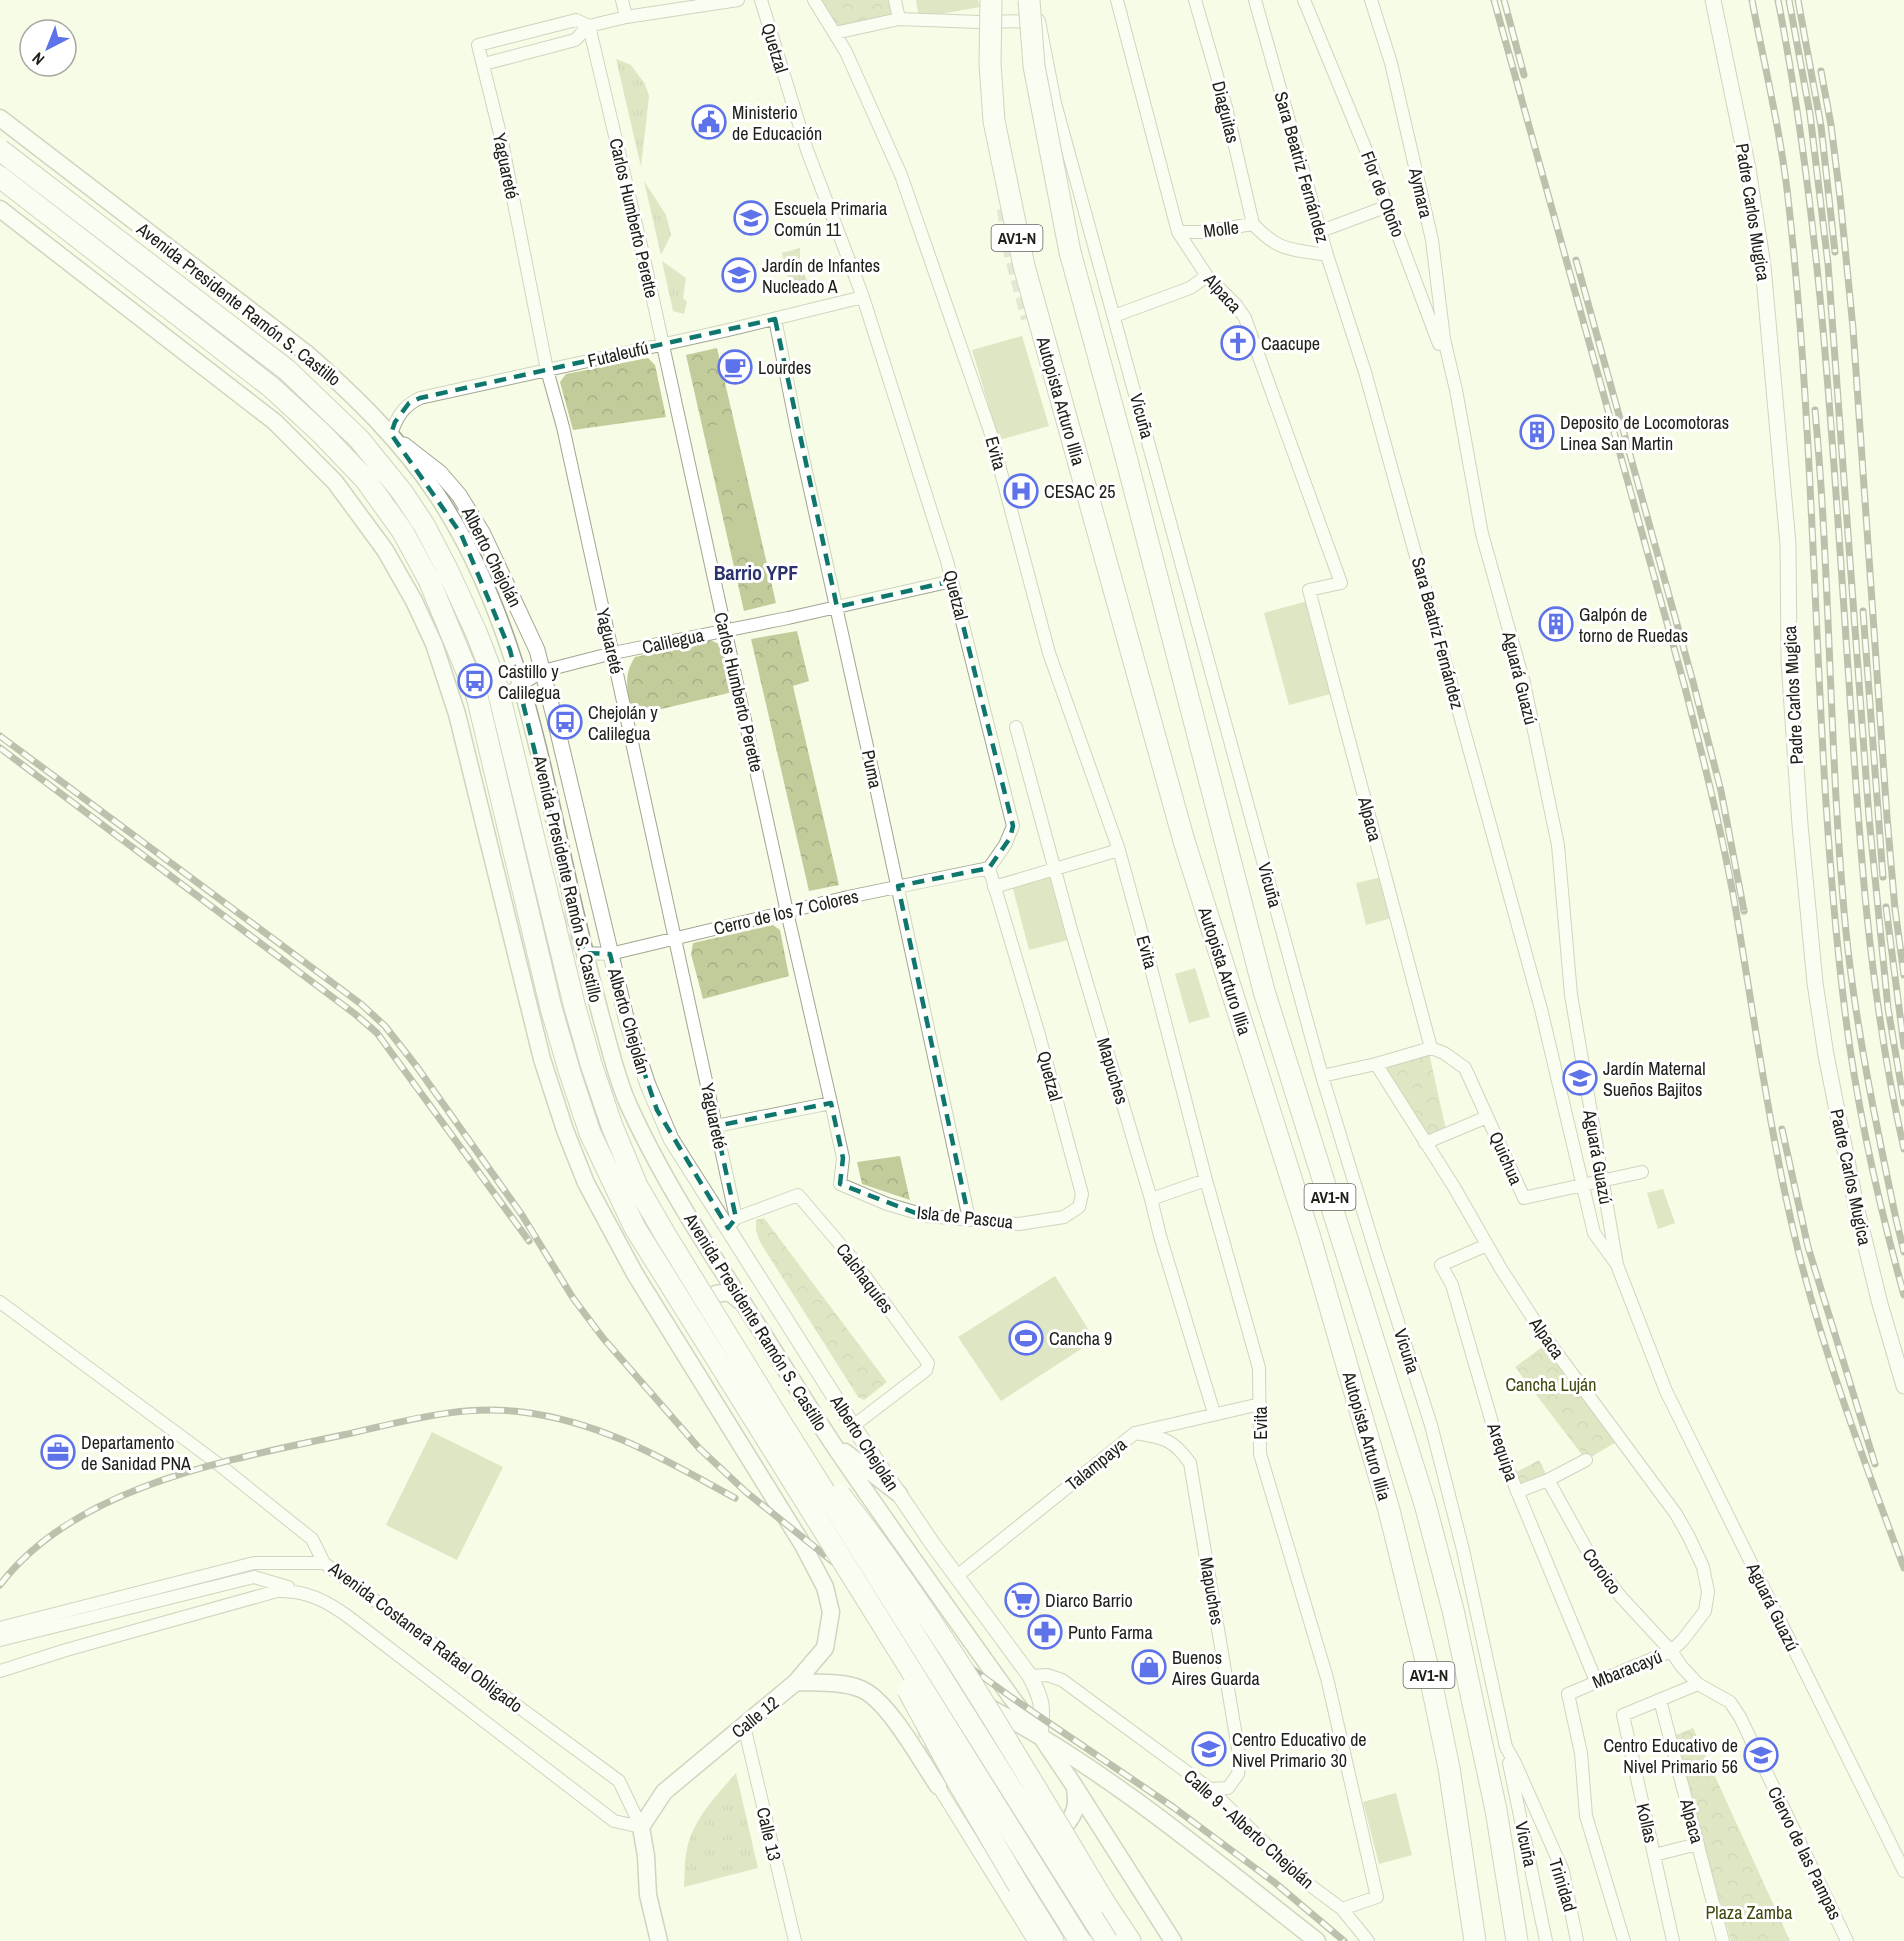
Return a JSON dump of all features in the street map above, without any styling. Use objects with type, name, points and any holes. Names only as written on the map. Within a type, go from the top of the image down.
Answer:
[{"type":"highway","name":"Autopista Arturo Illia","points":[[991,0],[990,64],[994,121],[1024,266],[1184,841],[1310,1238],[1389,1510],[1449,1768],[1475,1941]]},
{"type":"highway","name":"Autopista Arturo Illia","points":[[1029,0],[1034,66],[1070,252],[1126,457],[1264,991],[1418,1482],[1453,1610],[1496,1810],[1517,1941]]},
{"type":"highway","points":[[0,150],[287,370],[359,439],[402,492],[424,525],[466,610],[497,686],[574,1004],[612,1126],[637,1186],[773,1410],[1107,1941]]},
{"type":"highway","points":[[0,177],[271,387],[321,433],[364,479],[403,532],[429,580],[477,696],[550,1008],[590,1133],[635,1228],[657,1267],[1080,1941]]},
{"type":"highway","points":[[773,1410],[868,1531],[925,1613],[971,1682],[1130,1941]]},
{"type":"highway","points":[[849,1571],[958,1782],[1053,1941]]},
{"type":"main road","name":"Avenida Presidente Ramón S. Castillo","points":[[0,118],[306,353],[391,434],[436,493],[461,534],[492,604],[521,684],[584,953],[614,1064],[631,1110],[666,1178],[831,1441],[1040,1735],[1173,1941]]},
{"type":"main road","name":"Calle 12","points":[[0,209],[275,422],[335,482],[385,550],[414,601],[434,644],[450,692],[542,1059],[565,1130],[586,1183],[635,1274],[803,1545],[825,1587],[831,1612],[825,1648],[796,1682],[664,1792],[640,1827]]},
{"type":"main road","points":[[716,1294],[729,1293],[743,1304]]},
{"type":"main road","points":[[831,1441],[898,1494]]},
{"type":"main road","points":[[796,1682],[848,1685],[863,1689],[877,1699],[938,1786]]},
{"type":"main road","points":[[992,1708],[1090,1766],[1317,1941]]},
{"type":"main road","points":[[932,1760],[938,1786]]},
{"type":"main road","points":[[1067,1823],[1072,1818],[1077,1803],[1075,1787]]},
{"type":"main road","name":"Avenida Costanera Rafael Obligado","points":[[640,1827],[648,1894],[659,1941]]},
{"type":"street","points":[[622,0],[626,17]]},
{"type":"street","points":[[589,26],[576,20],[478,45],[484,64],[575,40],[589,26],[626,17],[738,0]]},
{"type":"street","name":"Quetzal","points":[[761,0],[807,150],[863,297],[952,581],[1013,826],[1005,845],[989,868],[1039,1035],[1082,1194]]},
{"type":"street","name":"Evita","points":[[814,0],[835,33],[874,111],[902,175],[990,431],[1049,653],[1119,850],[1146,945],[1206,1180],[1259,1368],[1260,1454],[1327,1678],[1377,1897],[1342,1909]]},
{"type":"street","points":[[835,33],[899,19],[895,0]]},
{"type":"street","name":"Alpaca","points":[[1118,0],[1178,232],[1207,276],[1236,305],[1245,318],[1341,583],[1310,590],[1431,1048]]},
{"type":"street","name":"Diaguitas","points":[[1196,0],[1226,107],[1253,224]]},
{"type":"street","name":"Sara Beatriz Fernández","points":[[1255,0],[1327,255],[1365,372],[1542,1009],[1594,1233],[1617,1265]]},
{"type":"street","name":"Flor de Otoño","points":[[1304,0],[1388,207],[1456,390]]},
{"type":"street","name":"Aymara","points":[[1371,0],[1391,63],[1432,240],[1444,339],[1456,390]]},
{"type":"street","name":"Padre Carlos Mugica","points":[[1713,0],[1745,157],[1763,266],[1787,533],[1789,661],[1800,825],[1815,983],[1828,1066],[1856,1206],[1880,1304],[1904,1386]]},
{"type":"street","name":"Vicuña","points":[[899,19],[979,22],[1039,21],[1055,103],[1322,1076],[1431,1425],[1462,1550],[1546,1941]]},
{"type":"street","name":"Carlos Humberto Perette","points":[[589,26],[843,1158],[840,1184]]},
{"type":"street","name":"Yaguareté","points":[[484,64],[548,370],[563,427],[716,1126],[732,1223]]},
{"type":"street","points":[[1321,231],[1388,207]]},
{"type":"street","name":"Molle","points":[[1178,232],[1202,232],[1253,224],[1273,243],[1285,248],[1327,255]]},
{"type":"street","points":[[1114,316],[1190,288],[1207,276]]},
{"type":"street","name":"Futaleufú","points":[[391,434],[401,412],[409,403],[420,398],[662,345],[863,297]]},
{"type":"street","name":"Puma","points":[[775,319],[798,435],[969,1219]]},
{"type":"street","name":"Aguará Guazú","points":[[1456,390],[1482,534],[1524,683],[1558,845],[1571,995],[1617,1265],[1666,1391],[1904,1871]]},
{"type":"street","name":"Alberto Chejolán","points":[[391,434],[440,473],[459,495],[483,534],[537,650],[627,1022],[657,1110],[671,1139],[732,1223],[853,1426],[957,1576]]},
{"type":"street","name":"Calilegua","points":[[506,694],[543,671],[613,653],[952,581]]},
{"type":"street","name":"Mapuches","points":[[1016,727],[1072,933],[1214,1413]]},
{"type":"street","points":[[994,887],[1119,850]]},
{"type":"street","name":"Cerro de los 7 Colores","points":[[584,953],[610,954],[898,886],[989,868]]},
{"type":"street","points":[[1322,1076],[1376,1064],[1431,1048]]},
{"type":"street","name":"Quichua","points":[[1431,1048],[1465,1068],[1524,1198],[1582,1185]]},
{"type":"street","name":"Alpaca","points":[[1376,1064],[1545,1337],[1676,1514],[1703,1567],[1708,1592],[1706,1611]]},
{"type":"street","points":[[716,1126],[831,1103]]},
{"type":"street","points":[[1425,1143],[1487,1117]]},
{"type":"street","points":[[1582,1185],[1642,1172]]},
{"type":"street","points":[[1150,1199],[1206,1180]]},
{"type":"street","name":"Isla de Pascua","points":[[840,1184],[918,1214],[1019,1224],[1064,1217],[1079,1207],[1082,1194]]},
{"type":"street","name":"Calchaquíes","points":[[732,1223],[798,1195],[851,1257],[928,1363],[926,1370],[853,1426]]},
{"type":"street","name":"Arequipa","points":[[1487,1245],[1441,1265],[1452,1285],[1500,1450],[1596,1681]]},
{"type":"street","name":"Avenida Costanera Rafael Obligado","points":[[0,1302],[217,1463],[295,1525],[312,1539],[324,1563],[619,1781],[640,1827]]},
{"type":"street","name":"Talampaya","points":[[957,1576],[1135,1432],[1260,1404]]},
{"type":"street","name":"Mapuches","points":[[1135,1432],[1164,1438],[1180,1450],[1190,1463],[1240,1760],[1238,1774],[1233,1783],[1228,1788],[1210,1790]]},
{"type":"street","points":[[1517,1492],[1548,1480],[1586,1460]]},
{"type":"street","name":"Coroico","points":[[1548,1480],[1593,1561],[1621,1597],[1671,1651]]},
{"type":"street","points":[[0,1628],[254,1563],[324,1563]]},
{"type":"street","points":[[957,1576],[1038,1690],[1043,1709],[1040,1735]]},
{"type":"street","points":[[0,1640],[254,1577],[314,1596]]},
{"type":"street","points":[[0,1671],[66,1650],[277,1591],[291,1590],[314,1596]]},
{"type":"street","name":"Avenida Costanera Rafael Obligado","points":[[314,1596],[329,1603],[614,1821],[640,1827]]},
{"type":"street","name":"Mbaracayú","points":[[1624,1941],[1586,1816],[1581,1753],[1568,1694],[1671,1651],[1706,1611]]},
{"type":"street","points":[[1671,1651],[1698,1684]]},
{"type":"street","name":"Calle 9 - Alberto Chejolán","points":[[1030,1676],[1047,1675],[1062,1680],[1210,1790],[1299,1877],[1342,1909],[1368,1941]]},
{"type":"street","name":"Kollas","points":[[1673,1941],[1623,1715],[1698,1684]]},
{"type":"street","name":"Ciervo de las Pampas","points":[[1698,1684],[1730,1702],[1740,1717],[1847,1941]]},
{"type":"street","name":"Alpaca","points":[[1660,1700],[1723,1941]]},
{"type":"street","name":"Calle 13","points":[[744,1726],[795,1941]]},
{"type":"street","name":"Vicuña","points":[[1506,1748],[1515,1763]]},
{"type":"street","name":"Trinidad","points":[[1515,1763],[1563,1872],[1577,1941]]},
{"type":"street","points":[[938,1786],[1034,1941]]},
{"type":"street","points":[[1654,1855],[1698,1844]]},
{"type":"highlighted area","points":[[775,319],[837,607],[952,581],[1013,826],[1010,838],[989,868],[898,886],[969,1219],[918,1214],[840,1184],[843,1158],[831,1103],[716,1126],[736,1218],[728,1228],[657,1110],[627,1022],[610,954],[584,953],[510,650],[461,534],[391,434],[395,422],[409,403],[420,398]]},
{"type":"green space","points":[[818,0],[892,0],[896,17],[836,30]]},
{"type":"green space","points":[[916,0],[978,0],[980,7],[919,18]]},
{"type":"green space","points":[[616,59],[631,65],[645,84],[649,96],[641,167]]},
{"type":"green space","points":[[644,181],[666,215],[671,235],[661,255]]},
{"type":"green space","points":[[800,248],[800,266],[812,290],[792,295],[782,253]]},
{"type":"green space","points":[[662,261],[686,278],[683,298],[687,302],[684,314],[673,311]]},
{"type":"green space","points":[[1022,336],[1049,426],[999,440],[972,350]]},
{"type":"green space","points":[[717,348],[776,603],[744,611],[686,355]]},
{"type":"green space","points":[[648,358],[655,365],[666,417],[573,430],[560,382],[566,374]]},
{"type":"green space","points":[[733,421],[747,478],[721,484],[707,427]]},
{"type":"green space","points":[[753,516],[761,550],[738,555],[730,521]]},
{"type":"green space","points":[[1308,601],[1334,693],[1289,705],[1264,613]]},
{"type":"green space","points":[[797,631],[809,681],[793,686],[839,885],[809,891],[751,639]]},
{"type":"green space","points":[[711,640],[722,646],[733,692],[632,716],[627,678],[635,657]]},
{"type":"green space","points":[[1051,875],[1068,940],[1029,950],[1012,885]]},
{"type":"green space","points":[[1382,877],[1392,918],[1366,925],[1356,883]]},
{"type":"green space","points":[[773,925],[780,930],[789,976],[703,999],[691,954],[693,943]]},
{"type":"green space","points":[[1195,968],[1210,1017],[1189,1023],[1175,974]]},
{"type":"green space","points":[[1429,1053],[1446,1130],[1427,1138],[1384,1068]]},
{"type":"green space","points":[[900,1156],[910,1200],[862,1184],[857,1162]]},
{"type":"green space","points":[[1663,1189],[1675,1223],[1658,1229],[1647,1193]]},
{"type":"green space","points":[[764,1218],[887,1382],[864,1400],[858,1397],[760,1242],[756,1231],[756,1220]]},
{"type":"green space","name":"Cancha 9","points":[[1055,1276],[1095,1340],[1001,1401],[958,1337]]},
{"type":"green space","name":"Cancha Luján","points":[[1545,1345],[1618,1441],[1586,1460],[1515,1367]]},
{"type":"green space","points":[[432,1432],[503,1467],[457,1560],[386,1525]]},
{"type":"green space","points":[[1539,1460],[1547,1476],[1521,1488],[1515,1473]]},
{"type":"green space","name":"Plaza Zamba","points":[[1693,1728],[1790,1941],[1731,1941],[1673,1736]]},
{"type":"green space","points":[[736,1773],[758,1868],[684,1887],[686,1854],[690,1838],[707,1808]]},
{"type":"green space","points":[[1396,1793],[1412,1855],[1379,1864],[1363,1802]]},
{"type":"tunnel","points":[[1003,209],[1009,251],[1027,319]]},
{"type":"tunnel","points":[[110,247],[282,381],[331,427],[374,473],[414,530],[432,561]]},
{"type":"tunnel","points":[[451,601],[482,679],[529,863]]},
{"type":"tunnel","points":[[562,912],[567,932],[584,953]]},
{"type":"tunnel","points":[[571,1031],[581,1070],[600,1123]]},
{"type":"tunnel","points":[[631,1194],[667,1261]]},
{"type":"tunnel","points":[[932,1760],[924,1719],[925,1709],[930,1701],[941,1695],[954,1693],[987,1706]]},
{"type":"railway","points":[[1494,0],[1684,684],[1710,789],[1733,894],[1770,1117],[1798,1250],[1833,1371],[1904,1568]]},
{"type":"railway","points":[[1504,0],[1524,75]]},
{"type":"railway","points":[[1752,0],[1782,155],[1799,307],[1827,811],[1834,912],[1845,1012],[1869,1155],[1904,1295]]},
{"type":"railway","points":[[1778,0],[1793,85],[1816,255],[1867,917],[1882,1033],[1904,1149]]},
{"type":"railway","points":[[1789,0],[1810,114],[1828,264],[1869,817],[1888,1008],[1904,1103]]},
{"type":"railway","points":[[1798,0],[1821,126],[1835,252]]},
{"type":"railway","points":[[1821,71],[1831,125],[1840,197],[1853,328],[1887,817],[1895,909],[1904,975]]},
{"type":"railway","points":[[1576,260],[1693,682],[1721,791],[1744,911]]},
{"type":"railway","points":[[1815,410],[1824,540],[1836,801],[1846,932],[1867,1076],[1904,1252]]},
{"type":"railway","points":[[1863,611],[1883,877]]},
{"type":"railway","points":[[0,736],[361,1004],[385,1026],[417,1067],[522,1215],[573,1298],[603,1338],[699,1448],[746,1492],[922,1633],[1011,1697],[1173,1807],[1274,1882],[1344,1941]]},
{"type":"railway","points":[[0,748],[355,1014],[377,1033],[529,1241]]},
{"type":"railway","points":[[1886,907],[1904,1046]]},
{"type":"railway","points":[[1782,1129],[1808,1247],[1875,1464]]},
{"type":"railway","points":[[0,1585],[32,1551],[69,1523],[111,1501],[156,1482],[251,1455],[454,1412],[476,1410],[522,1412],[580,1424],[633,1445],[735,1498]]},
{"type":"place","name":"Ministerio de Educación","points":[[709,122]]},
{"type":"place","name":"Escuela Primaria Común 11","points":[[751,218]]},
{"type":"place","name":"Jardín de Infantes Nucleado A","points":[[739,275]]},
{"type":"place","name":"Caacupe","points":[[1238,343]]},
{"type":"place","name":"Lourdes","points":[[735,367]]},
{"type":"place","name":"Deposito de Locomotoras Linea San Martin","points":[[1537,432]]},
{"type":"place","name":"CESAC 25","points":[[1021,491]]},
{"type":"place","name":"Galpón de torno de Ruedas","points":[[1556,624]]},
{"type":"place","name":"Castillo y Calilegua","points":[[475,681]]},
{"type":"place","name":"Chejolán y Calilegua","points":[[565,722]]},
{"type":"place","name":"Jardín Maternal Sueños Bajitos","points":[[1580,1078]]},
{"type":"place","name":"Cancha 9","points":[[1026,1338]]},
{"type":"place","name":"Departamento de Sanidad PNA","points":[[58,1452]]},
{"type":"place","name":"Diarco Barrio","points":[[1022,1600]]},
{"type":"place","name":"Punto Farma","points":[[1045,1632]]},
{"type":"place","name":"Buenos Aires Guarda","points":[[1149,1667]]},
{"type":"place","name":"Centro Educativo de Nivel Primario 30","points":[[1209,1749]]},
{"type":"place","name":"Centro Educativo de Nivel Primario 56","points":[[1761,1755]]},
{"type":"district","name":"Barrio YPF","points":[[756,572]]}]
